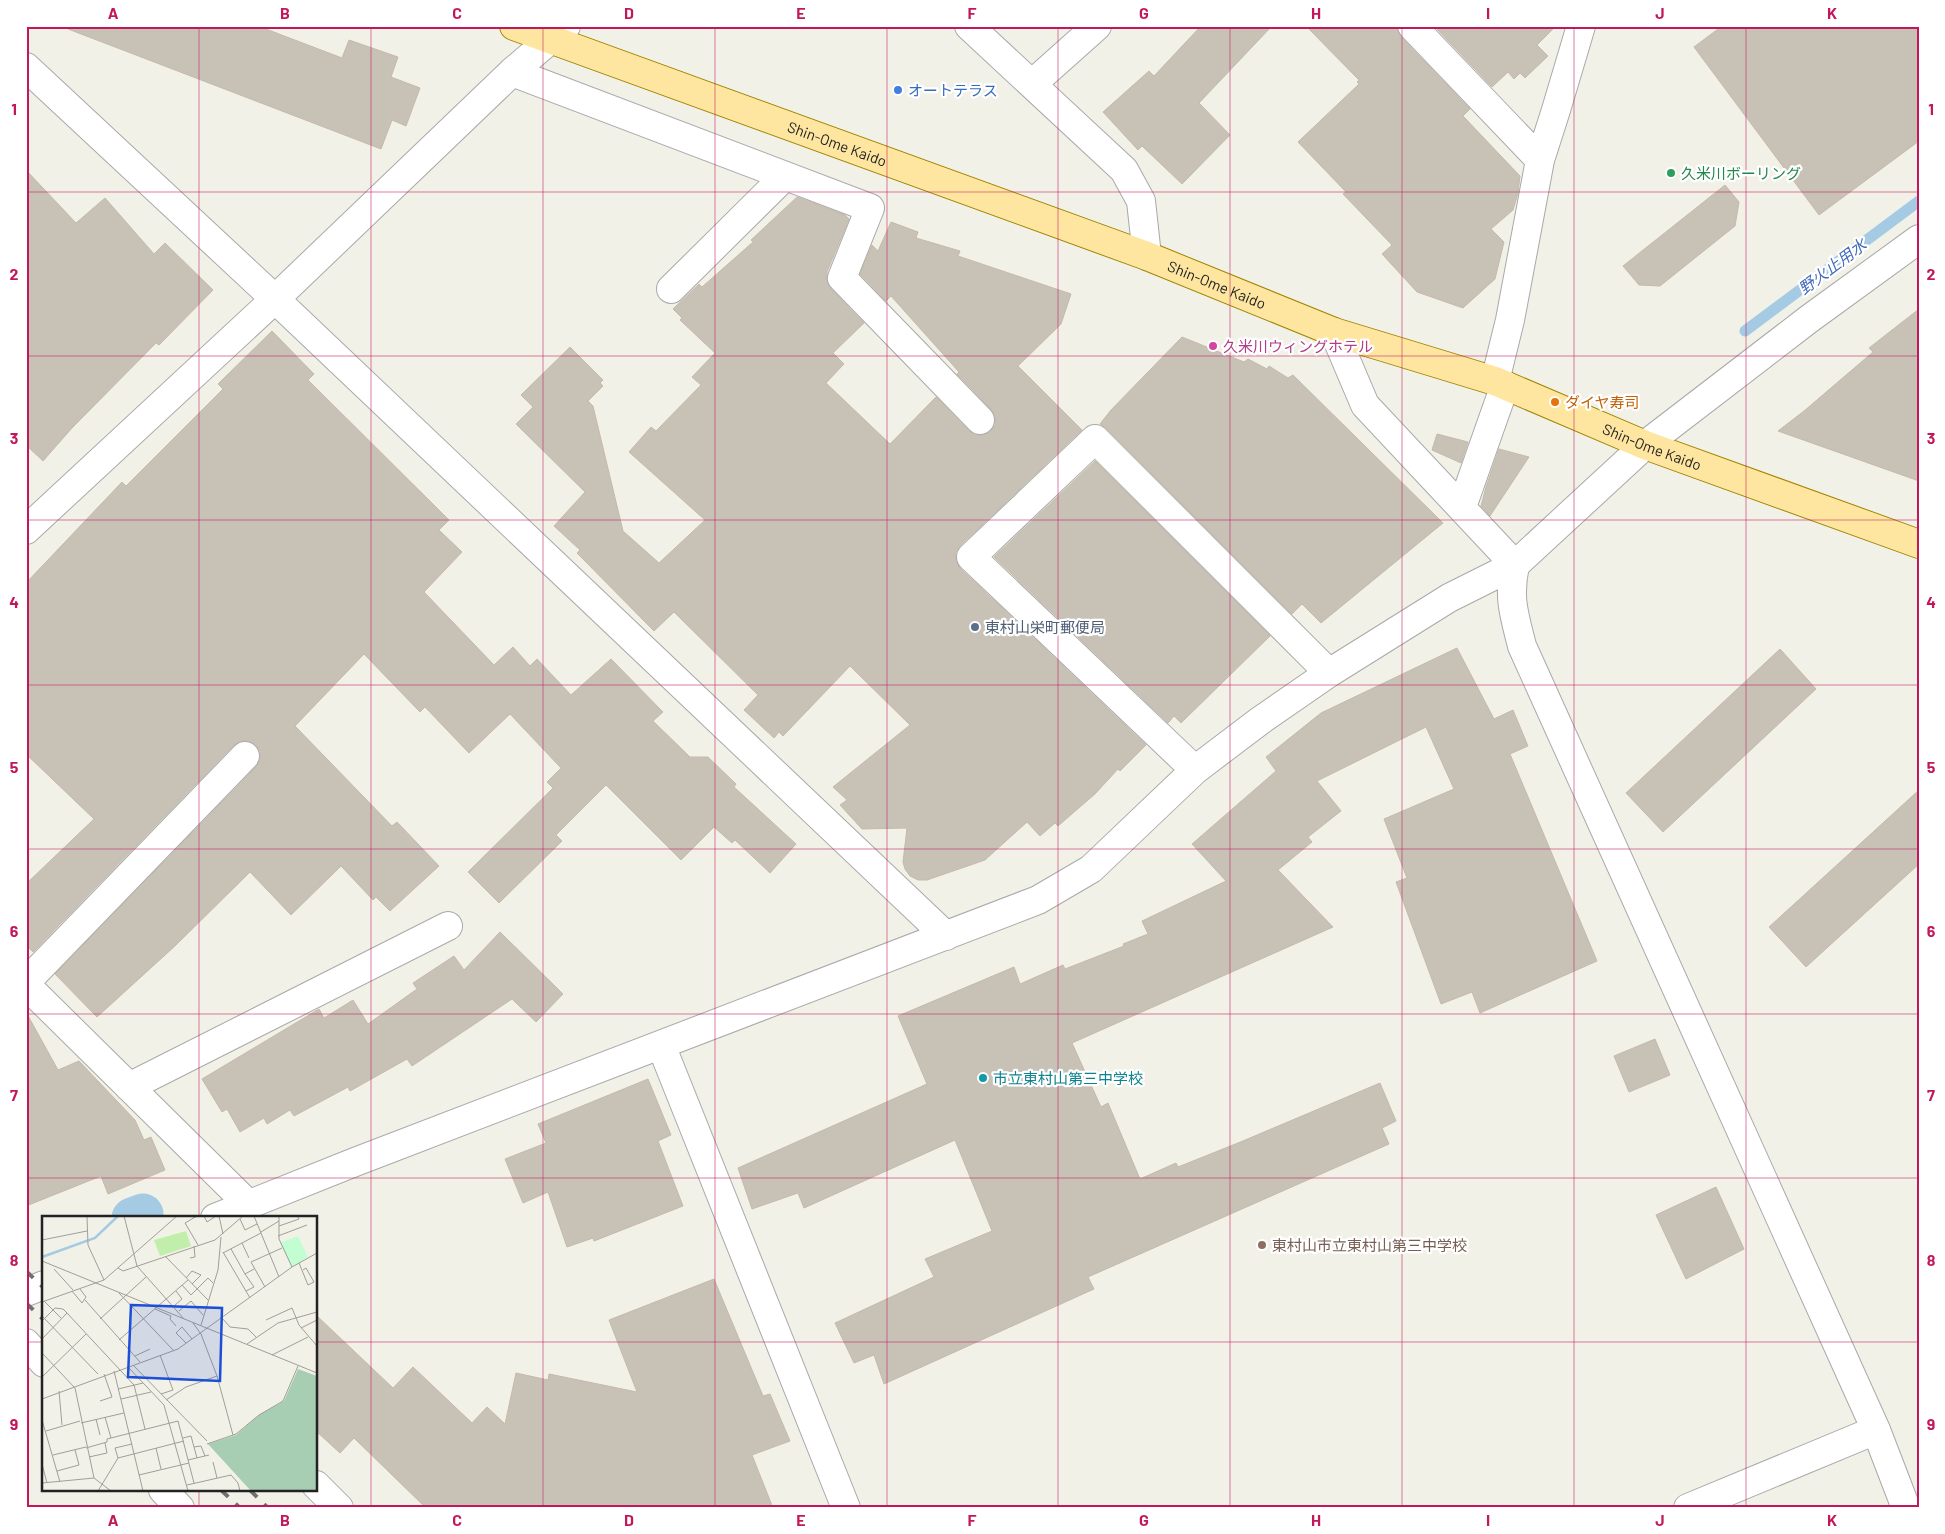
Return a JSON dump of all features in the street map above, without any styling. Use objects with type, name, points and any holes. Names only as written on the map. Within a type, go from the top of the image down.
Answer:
[{"type":"main road","name":"Shin-Ome Kaido","points":[[514,26],[559,33],[1147,256],[1334,332],[1500,383],[1645,445],[1919,544]]},
{"type":"street","points":[[969,26],[1124,170],[1141,201],[1147,256]]},
{"type":"street","points":[[1032,84],[1097,26]]},
{"type":"street","points":[[1412,26],[1540,160]]},
{"type":"street","points":[[1462,507],[1500,383],[1540,160],[1580,26]]},
{"type":"street","points":[[26,530],[275,299],[512,72],[559,33]]},
{"type":"street","points":[[26,67],[275,299],[946,936]]},
{"type":"street","points":[[512,72],[870,208],[842,278],[980,420]]},
{"type":"street","points":[[671,290],[785,176]]},
{"type":"street","points":[[220,1216],[1038,900],[1091,869],[1195,770],[1260,720],[1330,673],[1449,598],[1515,565],[1645,445],[1809,319],[1919,239]]},
{"type":"street","points":[[1334,332],[1365,405],[1515,565]]},
{"type":"street","points":[[1195,770],[971,557],[1095,439],[1330,673]]},
{"type":"street","points":[[1515,565],[1511,585],[1512,606],[1522,646],[1876,1430],[1906,1508]]},
{"type":"street","points":[[245,756],[26,983],[248,1204]]},
{"type":"street","points":[[129,1087],[448,926]]},
{"type":"street","points":[[661,1045],[846,1508]]},
{"type":"street","points":[[26,1292],[42,1286]]},
{"type":"street","points":[[26,1343],[42,1361]]},
{"type":"street","points":[[1688,1508],[1876,1430]]},
{"type":"street","points":[[318,1487],[339,1508]]},
{"type":"street","points":[[165,1492],[180,1508]]},
{"type":"building","points":[[68,26],[258,26],[342,58],[349,40],[398,57],[391,77],[420,88],[406,126],[392,120],[381,149],[68,29]]},
{"type":"building","points":[[1201,26],[1272,26],[1199,103],[1230,135],[1182,184],[1142,146],[1138,150],[1103,112],[1149,71],[1154,76]]},
{"type":"building","points":[[1306,26],[1397,26],[1401,37],[1470,109],[1463,116],[1520,176],[1513,210],[1491,229],[1504,242],[1495,279],[1463,308],[1417,292],[1382,254],[1392,245],[1343,194],[1346,192],[1298,142],[1359,84],[1357,82],[1359,80]]},
{"type":"building","points":[[1434,26],[1556,26],[1537,45],[1548,56],[1525,78],[1520,73],[1514,79],[1508,72],[1492,87]]},
{"type":"building","points":[[1722,26],[1919,26],[1919,141],[1819,215],[1694,47]]},
{"type":"building","points":[[26,170],[76,223],[105,198],[154,254],[165,243],[213,290],[159,345],[156,343],[72,428],[43,461],[26,445]]},
{"type":"building","points":[[1725,185],[1739,202],[1735,226],[1660,286],[1639,285],[1623,266]]},
{"type":"building","points":[[797,197],[845,215],[849,219],[827,272],[827,280],[831,289],[864,323],[833,353],[844,364],[826,383],[890,444],[936,397],[975,435],[983,435],[990,432],[995,425],[995,417],[991,409],[957,374],[959,372],[891,296],[886,301],[860,274],[872,245],[878,251],[891,222],[918,232],[916,238],[960,251],[958,256],[1071,294],[1061,324],[1018,366],[1082,430],[960,546],[956,552],[956,561],[960,568],[1146,745],[1120,771],[1118,769],[1095,794],[1058,826],[1055,823],[1040,836],[1027,822],[985,860],[927,880],[918,880],[910,876],[905,869],[903,862],[907,828],[862,829],[840,805],[847,800],[833,787],[910,725],[850,666],[783,736],[779,732],[774,738],[744,710],[758,695],[674,612],[654,631],[577,553],[580,550],[554,526],[585,492],[516,424],[533,407],[521,395],[570,347],[603,380],[600,383],[603,386],[588,401],[593,406],[623,531],[659,563],[705,520],[629,452],[651,427],[656,431],[701,385],[692,377],[715,353],[680,320],[682,318],[673,309],[699,284],[702,287],[753,242],[751,240]]},
{"type":"building","points":[[1919,309],[1919,481],[1778,431],[1873,352],[1869,348]]},
{"type":"building","points":[[272,331],[314,374],[308,380],[449,520],[439,530],[462,552],[424,592],[494,665],[513,647],[530,666],[537,659],[571,695],[611,659],[663,712],[653,721],[690,757],[708,757],[736,784],[734,787],[796,844],[770,873],[735,840],[732,843],[714,827],[681,860],[606,785],[556,835],[562,841],[499,903],[468,872],[553,788],[547,782],[561,768],[510,714],[469,753],[425,707],[420,712],[364,654],[295,726],[392,826],[397,822],[439,866],[390,911],[376,897],[373,900],[341,866],[291,915],[250,872],[175,946],[97,1017],[55,974],[256,767],[260,759],[260,751],[256,745],[249,741],[241,741],[234,745],[33,952],[26,945],[26,884],[94,819],[26,754],[26,583],[122,482],[126,486],[223,389],[218,384]]},
{"type":"building","points":[[1182,337],[1244,362],[1248,359],[1267,369],[1269,366],[1288,378],[1293,375],[1443,523],[1321,623],[1302,604],[1292,614],[1100,424],[1111,410]]},
{"type":"building","points":[[1437,434],[1468,442],[1461,463],[1432,450]]},
{"type":"building","points":[[1499,449],[1529,457],[1490,516],[1481,506]]},
{"type":"building","points":[[1095,461],[1270,636],[1181,723],[1174,716],[1168,723],[994,557]]},
{"type":"building","name":"市立東村山第三中学校","points":[[1457,648],[1494,719],[1513,710],[1528,746],[1510,754],[1597,961],[1480,1013],[1472,992],[1441,1004],[1396,882],[1407,878],[1384,819],[1454,789],[1426,727],[1317,781],[1341,811],[1308,837],[1312,842],[1278,870],[1333,927],[1072,1043],[1101,1107],[1108,1103],[1140,1179],[1176,1163],[1178,1167],[1238,1143],[1380,1083],[1396,1121],[1382,1128],[1389,1144],[1088,1277],[1094,1289],[884,1384],[874,1355],[854,1363],[835,1323],[934,1277],[925,1259],[992,1231],[955,1140],[804,1208],[798,1193],[752,1209],[738,1168],[927,1084],[898,1016],[1014,967],[1020,984],[1063,965],[1065,969],[1124,946],[1123,944],[1148,934],[1142,921],[1226,881],[1192,844],[1276,771],[1266,757],[1321,713]]},
{"type":"building","points":[[1780,649],[1816,689],[1663,832],[1626,793]]},
{"type":"building","points":[[1919,790],[1919,864],[1806,967],[1769,927]]},
{"type":"building","points":[[500,932],[563,994],[536,1022],[512,999],[412,1066],[407,1059],[350,1091],[348,1087],[294,1116],[290,1110],[267,1124],[264,1118],[240,1132],[227,1109],[222,1112],[202,1079],[319,1009],[324,1018],[353,1000],[368,1024],[417,989],[413,983],[454,956],[464,970]]},
{"type":"building","points":[[26,1012],[58,1070],[79,1061],[135,1120],[144,1140],[151,1137],[165,1170],[108,1194],[101,1176],[26,1206]]},
{"type":"building","points":[[1655,1039],[1670,1075],[1629,1092],[1614,1056]]},
{"type":"building","points":[[648,1079],[671,1135],[658,1141],[683,1206],[594,1241],[593,1238],[567,1247],[548,1192],[523,1203],[505,1159],[546,1143],[538,1124]]},
{"type":"building","points":[[1716,1187],[1744,1249],[1686,1279],[1656,1215]]},
{"type":"building","points":[[714,1279],[763,1396],[770,1394],[790,1441],[752,1455],[773,1508],[426,1508],[354,1438],[340,1453],[318,1433],[318,1317],[393,1388],[413,1367],[472,1423],[487,1407],[505,1424],[516,1373],[548,1380],[549,1374],[637,1392],[609,1320]]},
{"type":"waterway","name":"野火止用水","points":[[1745,331],[1919,201]]},
{"type":"waterway","name":"野火止用水","points":[[138,1216],[143,1214]]},
{"type":"railway","points":[[26,1271],[42,1286]]},
{"type":"railway","points":[[26,1303],[42,1318]]},
{"type":"railway","points":[[223,1492],[240,1508]]},
{"type":"railway","points":[[252,1492],[268,1508]]},
{"type":"place","name":"オートテラス","points":[[898,90]]},
{"type":"place","name":"久米川ボーリング","points":[[1671,173]]},
{"type":"place","name":"久米川ウィングホテル","points":[[1213,346]]},
{"type":"place","name":"ダイヤ寿司","points":[[1555,402]]},
{"type":"place","name":"東村山栄町郵便局","points":[[975,627]]},
{"type":"place","name":"市立東村山第三中学校","points":[[983,1078]]},
{"type":"place","name":"東村山市立東村山第三中学校","points":[[1262,1245]]}]
